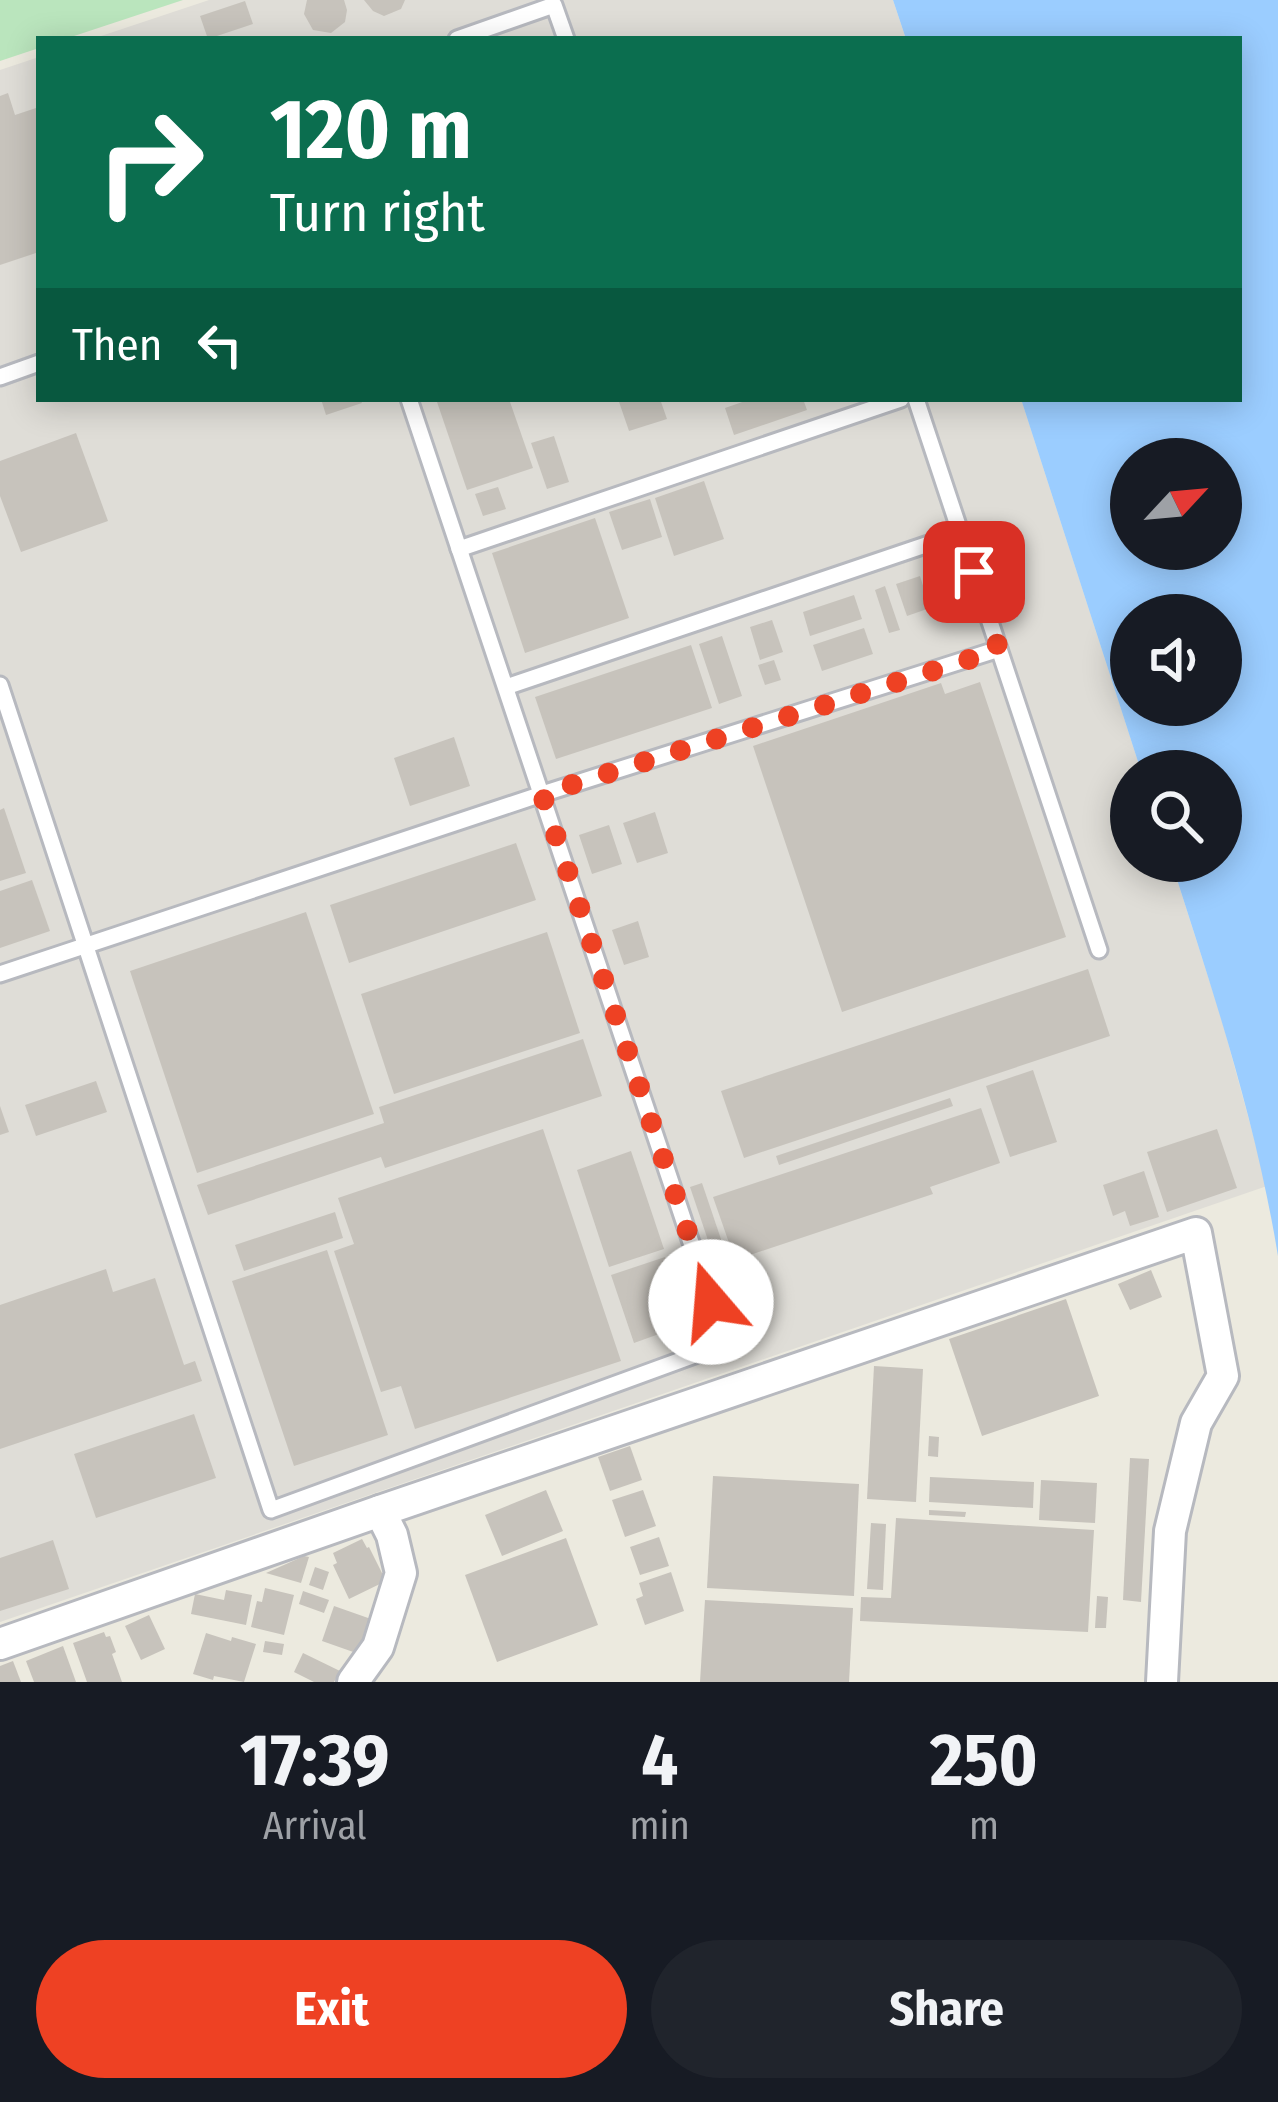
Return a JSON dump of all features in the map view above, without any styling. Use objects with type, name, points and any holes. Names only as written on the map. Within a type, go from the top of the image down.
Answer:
[{"type":"street","points":[[0,1644],[1196,1233],[1223,1376],[1196,1424],[1170,1532],[1162,1682]]},
{"type":"street","points":[[353,1682],[378,1647],[401,1573],[392,1535],[380,1511]]},
{"type":"lane","points":[[466,36],[554,5],[565,36]]},
{"type":"lane","points":[[0,376],[36,364]]},
{"type":"lane","points":[[0,685],[271,1510],[725,1344],[410,402]]},
{"type":"lane","points":[[459,549],[893,402]]},
{"type":"lane","points":[[917,402],[1099,950]]},
{"type":"lane","points":[[506,687],[961,533]]},
{"type":"lane","points":[[0,974],[542,794],[999,650]]},
{"type":"shaded area","points":[[209,0],[893,0],[905,36],[101,36]]},
{"type":"shaded area","points":[[36,58],[36,402],[1022,402],[1110,675],[1110,726],[1126,726],[1134,750],[1110,750],[1110,882],[1178,882],[1267,1186],[0,1622],[0,70]]},
{"type":"green space","points":[[0,0],[183,0],[74,36],[36,36],[36,49],[0,61]]},
{"type":"water","points":[[893,0],[1278,0],[1278,1256],[1246,1106],[1178,882],[1242,882],[1242,750],[1134,750],[1126,726],[1242,726],[1242,594],[1110,594],[1110,675],[1022,402],[1242,402],[1242,36],[905,36]]},
{"type":"building","points":[[307,0],[344,0],[345,22],[331,33],[313,30],[304,14]]},
{"type":"building","points":[[364,0],[405,0],[401,9],[384,16]]},
{"type":"building","points":[[245,1],[253,24],[207,36],[200,16]]},
{"type":"building","points":[[8,93],[15,115],[36,108],[36,253],[0,265],[0,96]]},
{"type":"building","points":[[322,402],[362,403],[326,415]]},
{"type":"building","points":[[437,402],[510,402],[533,468],[467,490]]},
{"type":"building","points":[[619,402],[661,402],[667,419],[629,431]]},
{"type":"building","points":[[742,402],[804,402],[807,410],[734,435],[725,408]]},
{"type":"building","points":[[76,433],[108,521],[21,552],[0,496],[0,461]]},
{"type":"building","points":[[554,436],[569,482],[547,489],[531,443]]},
{"type":"building","points":[[704,481],[724,539],[674,556],[655,498]]},
{"type":"building","points":[[498,487],[506,509],[483,516],[475,494]]},
{"type":"building","points":[[650,499],[662,537],[622,550],[609,512]]},
{"type":"building","points":[[595,518],[629,618],[525,653],[492,553]]},
{"type":"building","points":[[1000,543],[1009,568],[996,572],[988,547]]},
{"type":"building","points":[[920,576],[930,608],[907,616],[896,584]]},
{"type":"building","points":[[885,586],[900,630],[889,633],[875,590]]},
{"type":"building","points":[[854,595],[862,619],[810,636],[803,612]]},
{"type":"building","points":[[772,620],[783,652],[760,660],[750,627]]},
{"type":"building","points":[[864,628],[873,654],[822,671],[813,645]]},
{"type":"building","points":[[722,636],[742,696],[719,704],[699,644]]},
{"type":"building","points":[[691,645],[712,708],[556,759],[535,697]]},
{"type":"building","points":[[774,660],[781,680],[765,685],[758,665]]},
{"type":"building","points":[[980,682],[1066,937],[842,1012],[753,746],[941,683],[945,694]]},
{"type":"building","points":[[454,737],[470,786],[410,806],[394,758]]},
{"type":"building","points":[[4,808],[26,873],[0,881],[0,810]]},
{"type":"building","points":[[655,812],[668,853],[637,863],[623,823]]},
{"type":"building","points":[[609,825],[622,864],[592,874],[579,835]]},
{"type":"building","points":[[516,843],[536,900],[349,963],[330,905]]},
{"type":"building","points":[[32,880],[50,931],[0,948],[0,891]]},
{"type":"building","points":[[306,912],[374,1114],[197,1173],[130,971]]},
{"type":"building","points":[[638,921],[649,957],[624,965],[612,930]]},
{"type":"building","points":[[547,932],[580,1033],[394,1094],[361,994]]},
{"type":"building","points":[[1088,969],[1110,1036],[744,1158],[721,1091]]},
{"type":"building","points":[[583,1039],[602,1096],[385,1168],[381,1157],[208,1215],[197,1185],[384,1123],[379,1107]]},
{"type":"building","points":[[1033,1070],[1057,1142],[1010,1157],[986,1086]]},
{"type":"building","points":[[96,1081],[107,1112],[36,1136],[25,1105]]},
{"type":"building","points":[[950,1098],[953,1106],[779,1165],[776,1156]]},
{"type":"building","points":[[0,1106],[9,1132],[0,1135]]},
{"type":"building","points":[[981,1108],[1000,1163],[930,1187],[933,1194],[735,1260],[713,1197]]},
{"type":"building","points":[[543,1129],[621,1361],[415,1429],[401,1386],[381,1392],[334,1251],[354,1244],[338,1198]]},
{"type":"building","points":[[1217,1129],[1237,1188],[1167,1212],[1147,1152]]},
{"type":"building","points":[[631,1151],[664,1249],[609,1267],[577,1170]]},
{"type":"building","points":[[1144,1171],[1159,1217],[1130,1226],[1125,1211],[1113,1216],[1103,1185]]},
{"type":"building","points":[[702,1183],[725,1251],[713,1255],[690,1187]]},
{"type":"building","points":[[335,1212],[343,1238],[244,1271],[235,1245]]},
{"type":"building","points":[[327,1250],[388,1435],[294,1466],[232,1281]]},
{"type":"building","points":[[665,1257],[689,1331],[634,1343],[611,1275]]},
{"type":"building","points":[[106,1269],[113,1292],[155,1278],[184,1365],[195,1361],[202,1381],[0,1449],[0,1305]]},
{"type":"building","points":[[1151,1270],[1162,1297],[1130,1310],[1118,1284]]},
{"type":"building","points":[[1066,1299],[1099,1396],[982,1436],[949,1339]]},
{"type":"building","points":[[874,1366],[923,1369],[916,1502],[867,1499]]},
{"type":"building","points":[[194,1414],[216,1478],[96,1518],[74,1454]]},
{"type":"building","points":[[929,1436],[939,1437],[938,1457],[928,1456]]},
{"type":"building","points":[[630,1446],[642,1480],[610,1491],[598,1457]]},
{"type":"building","points":[[1130,1458],[1149,1459],[1141,1602],[1123,1600]]},
{"type":"building","points":[[713,1476],[859,1484],[854,1596],[707,1588]]},
{"type":"building","points":[[930,1477],[1034,1482],[1033,1508],[929,1502]]},
{"type":"building","points":[[1041,1480],[1097,1483],[1095,1523],[1039,1520]]},
{"type":"building","points":[[546,1490],[563,1531],[502,1556],[485,1515]]},
{"type":"building","points":[[643,1490],[656,1526],[625,1537],[612,1500]]},
{"type":"building","points":[[929,1510],[966,1512],[965,1517],[929,1515]]},
{"type":"building","points":[[896,1518],[1094,1530],[1088,1632],[860,1621],[861,1597],[891,1598]]},
{"type":"building","points":[[871,1523],[886,1524],[883,1590],[867,1589]]},
{"type":"building","points":[[659,1537],[669,1566],[640,1575],[630,1547]]},
{"type":"building","points":[[566,1538],[598,1625],[497,1662],[465,1575]]},
{"type":"building","points":[[362,1539],[386,1581],[349,1599],[333,1565],[337,1563],[333,1553]]},
{"type":"building","points":[[53,1540],[69,1589],[0,1611],[0,1558]]},
{"type":"building","points":[[309,1557],[301,1583],[266,1573]]},
{"type":"building","points":[[315,1567],[329,1572],[323,1590],[309,1585]]},
{"type":"building","points":[[671,1572],[684,1611],[645,1625],[636,1599],[643,1596],[639,1583]]},
{"type":"building","points":[[265,1588],[294,1595],[284,1635],[251,1627]]},
{"type":"building","points":[[226,1590],[252,1595],[246,1625],[191,1614],[195,1594],[224,1600]]},
{"type":"building","points":[[303,1591],[329,1600],[324,1613],[299,1604]]},
{"type":"building","points":[[1097,1596],[1108,1597],[1106,1628],[1095,1628]]},
{"type":"building","points":[[705,1600],[853,1608],[849,1682],[700,1682]]},
{"type":"building","points":[[334,1606],[371,1619],[359,1654],[322,1641]]},
{"type":"building","points":[[149,1615],[165,1649],[141,1660],[125,1626]]},
{"type":"building","points":[[104,1632],[116,1652],[112,1654],[122,1682],[87,1682],[73,1643]]},
{"type":"building","points":[[206,1633],[256,1644],[244,1682],[193,1674]]},
{"type":"building","points":[[265,1641],[284,1644],[282,1655],[263,1652]]},
{"type":"building","points":[[63,1646],[76,1682],[34,1682],[26,1661]]},
{"type":"building","points":[[303,1653],[340,1671],[334,1682],[314,1682],[294,1672]]},
{"type":"building","points":[[13,1661],[21,1682],[0,1682],[0,1666]]},
{"type":"route","points":[[711,1302],[542,794],[999,650],[974,572]]}]
